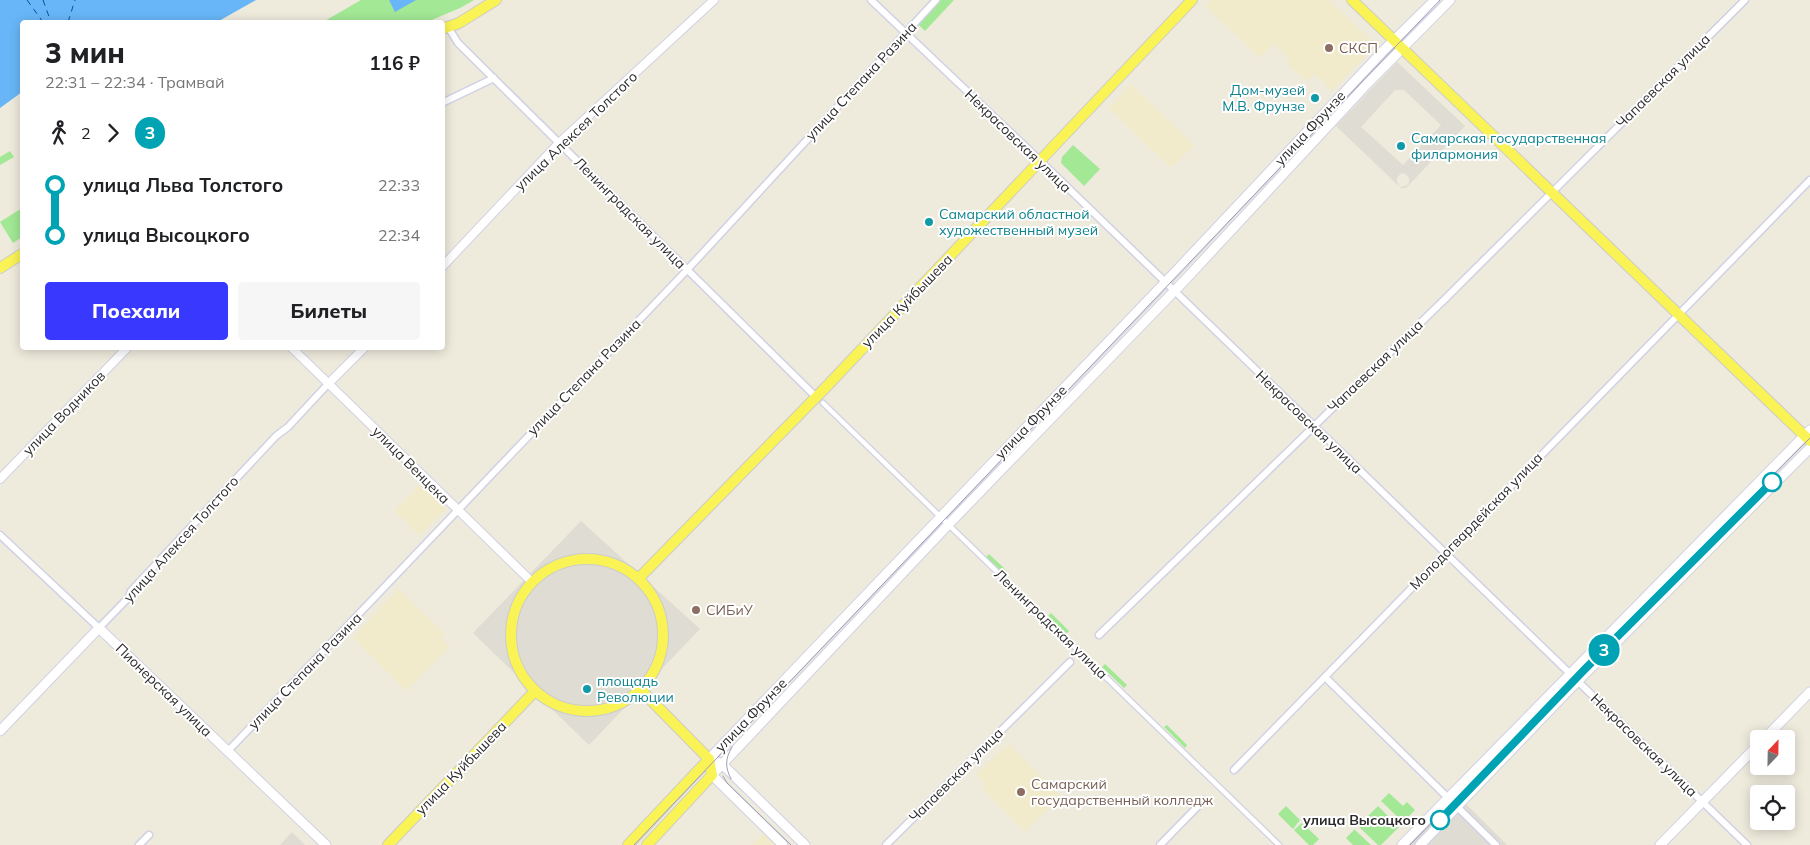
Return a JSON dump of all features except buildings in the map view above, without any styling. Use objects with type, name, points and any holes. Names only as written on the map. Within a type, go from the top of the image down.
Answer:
[{"type":"main road","points":[[445,28],[459,23],[496,0]]},
{"type":"main road","name":"улица Куйбышева","points":[[639,578],[819,400],[1192,0]]},
{"type":"main road","points":[[1352,0],[1552,192],[1675,319],[1808,435],[1402,845]]},
{"type":"main road","name":"улица Фрунзе","points":[[628,845],[939,517],[1435,0]]},
{"type":"main road","name":"улица Фрунзе","points":[[647,845],[948,525],[1174,291],[1368,83],[1450,0]]},
{"type":"main road","points":[[0,268],[20,255]]},
{"type":"main road","points":[[1420,845],[1578,682],[1810,448]]},
{"type":"main road","points":[[585,559],[596,559],[615,564],[639,578],[654,597],[660,614],[663,632],[663,642],[657,663],[649,678],[640,689],[621,703],[593,711],[557,705],[535,690],[519,670],[514,657],[511,634],[514,613],[518,603],[532,582],[541,574],[557,565],[567,561],[585,559]]},
{"type":"main road","name":"Пионерская улица","points":[[99,628],[326,845]]},
{"type":"main road","name":"улица Алексея Толстого","points":[[0,731],[99,628]]},
{"type":"main road","points":[[640,689],[709,759],[722,764],[805,845]]},
{"type":"main road","name":"улица Куйбышева","points":[[388,845],[535,690]]},
{"type":"main road","points":[[1773,730],[1810,692]]},
{"type":"main road","points":[[1660,845],[1750,753]]},
{"type":"main road","points":[[709,759],[712,776],[784,845]]},
{"type":"street","name":"улица Алексея Толстого","points":[[445,263],[559,143],[714,0]]},
{"type":"street","name":"Некрасовская улица","points":[[871,0],[1747,845]]},
{"type":"street","name":"улица Степана Разина","points":[[228,751],[687,270],[936,0]]},
{"type":"street","name":"Чапаевская улица","points":[[1099,635],[1544,202],[1560,183],[1745,0]]},
{"type":"street","name":"Ленинградская улица","points":[[445,28],[819,400],[1279,845]]},
{"type":"street","points":[[445,102],[494,78]]},
{"type":"street","name":"Молодогвардейская улица","points":[[1234,770],[1810,180]]},
{"type":"street","name":"улица Водников","points":[[0,479],[125,350]]},
{"type":"street","name":"улица Венцека","points":[[294,350],[457,511],[532,582]]},
{"type":"street","name":"улица Алексея Толстого","points":[[99,628],[129,597],[131,591],[276,436],[288,427],[362,350]]},
{"type":"street","name":"Пионерская улица","points":[[0,535],[99,628]]},
{"type":"street","name":"Чапаевская улица","points":[[886,845],[1070,662]]},
{"type":"street","points":[[1324,677],[1496,845]]},
{"type":"street","points":[[1160,845],[1204,800]]},
{"type":"street","points":[[139,845],[149,835]]},
{"type":"shaded area","points":[[1211,0],[1329,0],[1376,45],[1332,91],[1314,74],[1306,81],[1285,62],[1289,58],[1274,44],[1260,58],[1205,6]]},
{"type":"shaded area","points":[[1397,62],[1465,126],[1406,188],[1401,188],[1336,126]],"holes":[[[1395,90],[1404,90],[1441,125],[1403,165],[1361,127]],[[1401,173],[1406,174],[1409,178],[1409,183],[1406,186],[1400,187],[1397,178]]]},
{"type":"shaded area","points":[[1131,84],[1194,145],[1171,168],[1108,108]]},
{"type":"shaded area","points":[[420,484],[446,509],[420,535],[394,511]]},
{"type":"shaded area","name":"площадь Революции","points":[[581,521],[700,629],[589,745],[473,633]]},
{"type":"shaded area","points":[[398,589],[445,634],[441,638],[450,647],[406,691],[353,638]]},
{"type":"shaded area","name":"Самарский государственный колледж","points":[[1009,744],[1061,796],[1025,832],[981,788],[985,784],[976,774]]},
{"type":"shaded area","points":[[1451,789],[1507,845],[1396,845]]},
{"type":"shaded area","points":[[292,832],[305,845],[280,845]]},
{"type":"shaded area","points":[[764,833],[776,845],[751,845]]},
{"type":"green space","points":[[361,0],[474,0],[432,20],[326,20]]},
{"type":"green space","points":[[941,0],[954,0],[925,31],[918,24]]},
{"type":"green space","points":[[1073,145],[1100,169],[1084,186],[1061,163],[1062,157]]},
{"type":"green space","points":[[10,151],[14,157],[0,165],[0,157]]},
{"type":"green space","points":[[20,209],[20,238],[13,243],[0,222]]},
{"type":"green space","points":[[989,554],[1007,571],[1004,574],[986,557]]},
{"type":"green space","points":[[1051,613],[1069,631],[1066,634],[1048,616]]},
{"type":"green space","points":[[1105,664],[1127,685],[1124,688],[1102,667]]},
{"type":"green space","points":[[1167,725],[1187,745],[1185,748],[1164,727]]},
{"type":"green space","points":[[1389,793],[1403,806],[1407,802],[1415,810],[1403,822],[1381,801]]},
{"type":"green space","points":[[1286,806],[1300,820],[1293,829],[1278,814]]},
{"type":"green space","points":[[1378,806],[1399,827],[1381,845],[1378,845],[1358,826]]},
{"type":"green space","points":[[1302,823],[1319,839],[1313,845],[1309,845],[1294,830]]},
{"type":"green space","points":[[1355,829],[1371,845],[1353,845],[1346,838]]},
{"type":"water","points":[[0,0],[256,0],[221,20],[20,20],[20,93],[0,108]]},
{"type":"water","points":[[389,0],[416,0],[395,12]]},
{"type":"ferry route","points":[[27,0],[42,20]]},
{"type":"ferry route","points":[[43,0],[50,20]]},
{"type":"ferry route","points":[[69,20],[75,0]]},
{"type":"tram line","points":[[634,845],[1440,0]]},
{"type":"tram line","points":[[1410,845],[1810,438]]},
{"type":"tram line","name":"3","points":[[1440,820],[1585,669],[1772,482]]},
{"type":"tram line","points":[[731,779],[727,763],[732,747]]},
{"type":"tram line","points":[[723,776],[727,783],[791,845]]},
{"type":"place","name":"СКСП","points":[[1329,48]]},
{"type":"place","name":"Дом-музей М.В. Фрунзе","points":[[1315,98]]},
{"type":"place","name":"Самарская государственная филармония","points":[[1401,146]]},
{"type":"place","name":"Самарский областной художественный музей","points":[[929,222]]},
{"type":"place","name":"СИБиУ","points":[[696,610]]},
{"type":"place","name":"площадь Революции","points":[[587,689]]},
{"type":"place","name":"Самарский государственный колледж","points":[[1021,792]]},
{"type":"place","name":"улица Высоцкого","points":[[1440,820]]}]
